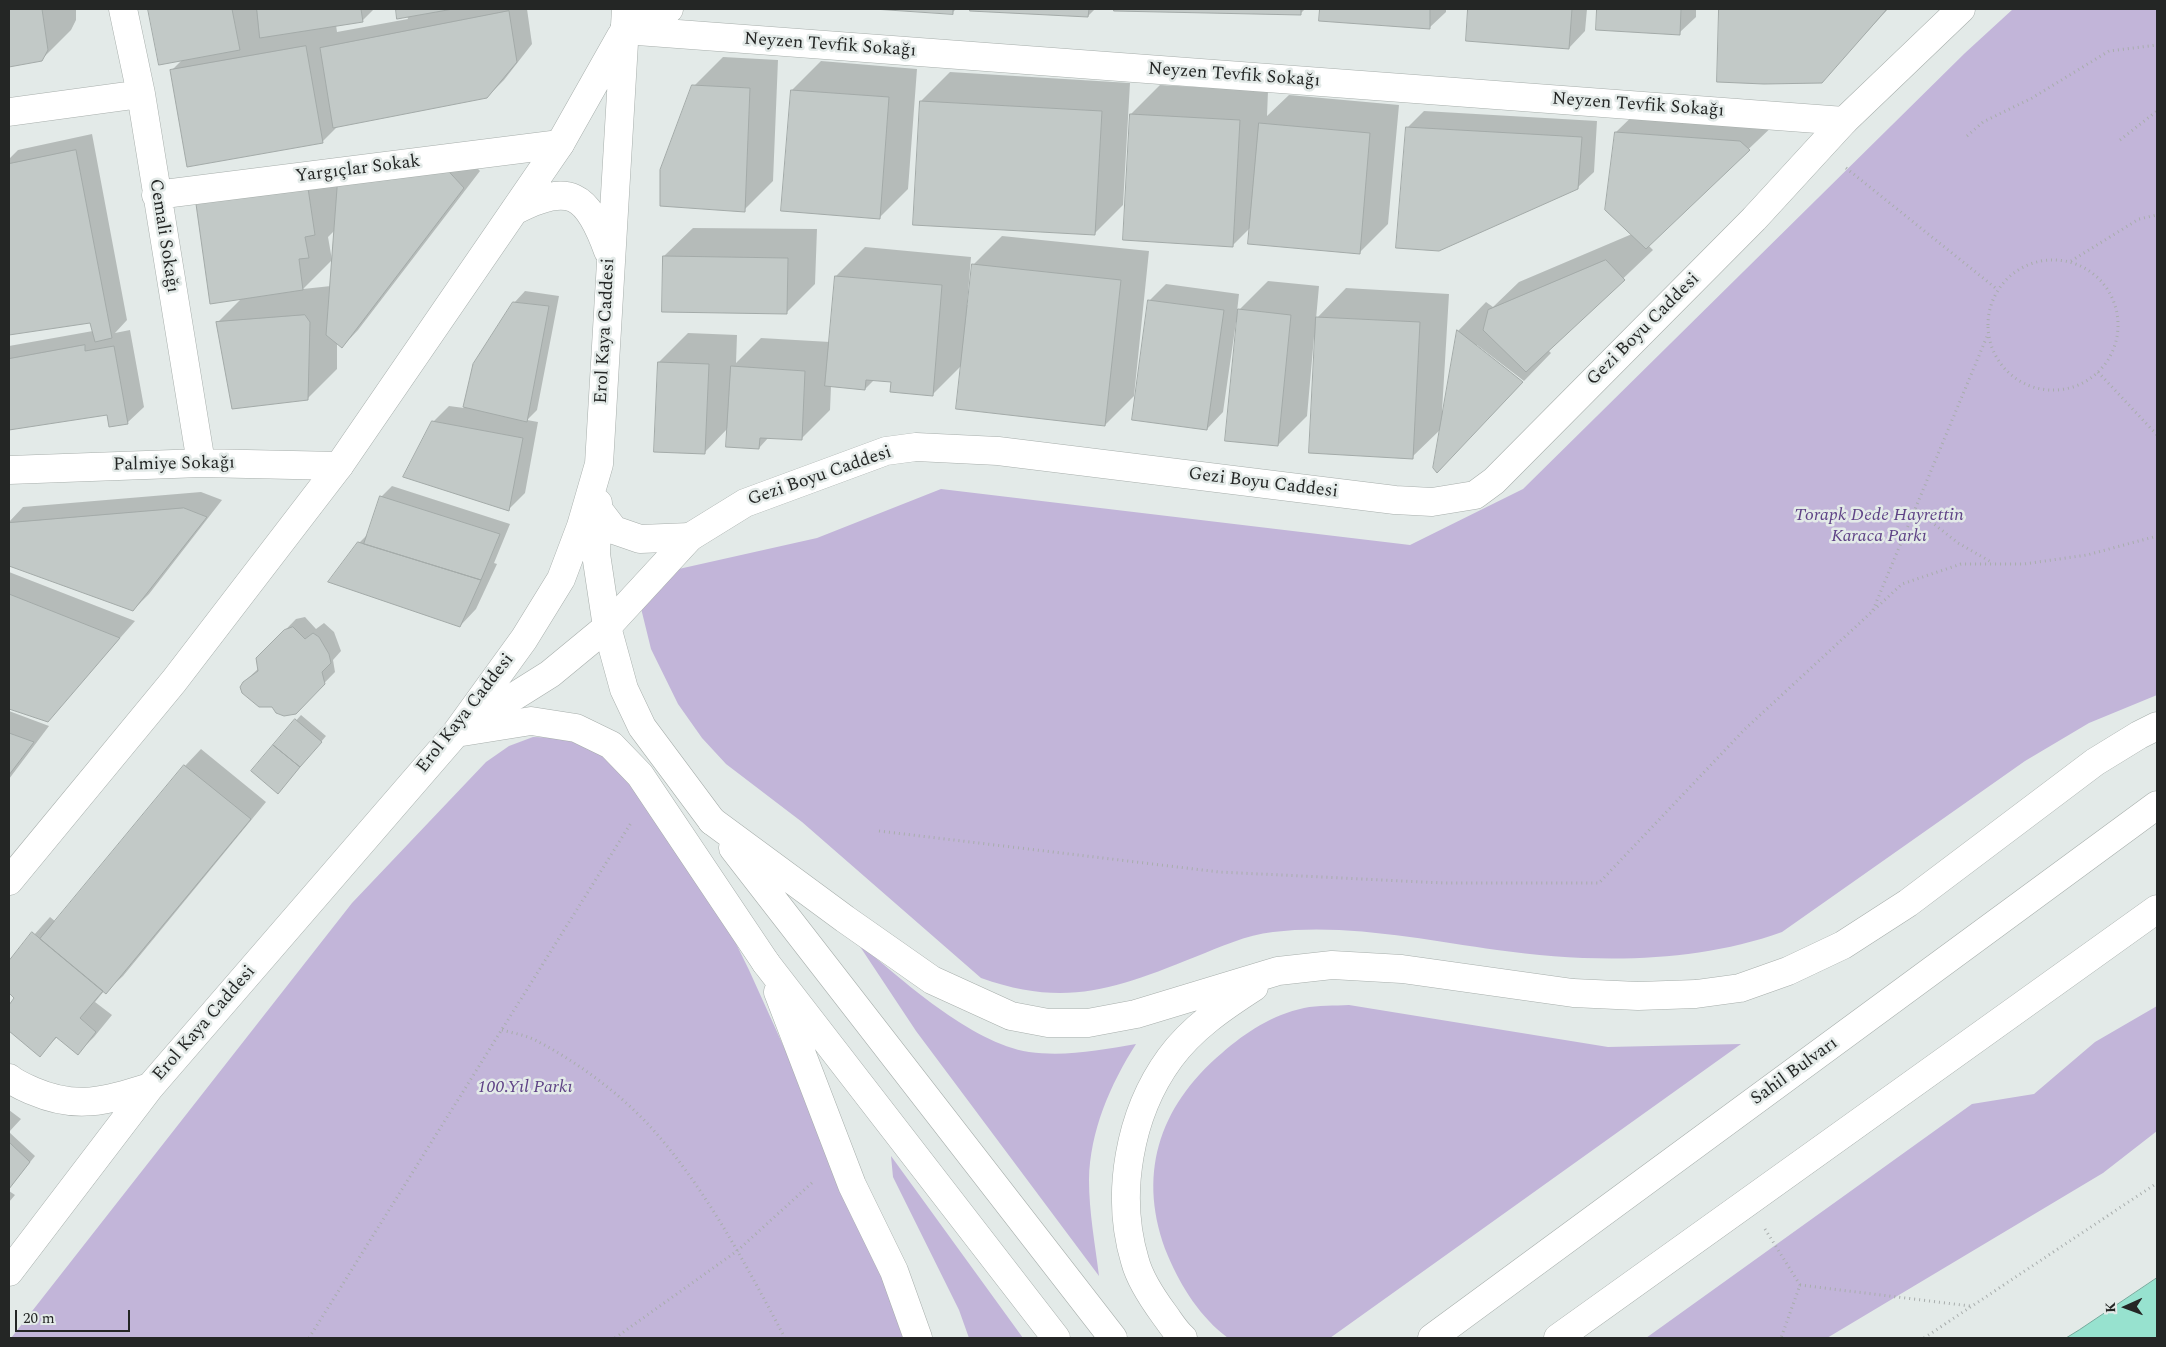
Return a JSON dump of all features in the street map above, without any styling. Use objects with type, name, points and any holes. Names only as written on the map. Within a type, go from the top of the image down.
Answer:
[{"type":"main road","name":"Cemali Sokağı","points":[[123,9],[140,94],[201,463]]},
{"type":"main road","points":[[9,881],[174,682],[339,466],[560,144],[625,20],[668,9]]},
{"type":"main road","name":"Gezi Boyu Caddesi","points":[[456,732],[550,674],[607,627],[690,537],[745,503],[886,451],[916,448],[998,451],[1395,500],[1432,502],[1475,495],[1494,481],[1754,219],[1844,122],[1961,9]]},
{"type":"main road","name":"Neyzen Tevfik Sokağı","points":[[625,20],[1844,122]]},
{"type":"main road","name":"Erol Kaya Caddesi","points":[[9,1272],[150,1087],[456,732],[524,639],[561,579],[581,526],[599,464],[625,20]]},
{"type":"main road","points":[[9,112],[140,94]]},
{"type":"main road","name":"Yargıçlar Sokak","points":[[156,195],[560,144]]},
{"type":"main road","points":[[514,211],[534,200],[556,194],[574,198],[589,208],[601,230],[611,257]]},
{"type":"main road","name":"Palmiye Sokağı","points":[[9,470],[201,463],[339,466]]},
{"type":"main road","points":[[599,464],[596,554],[607,627],[624,690],[642,728],[1113,1338]]},
{"type":"main road","points":[[598,509],[614,530],[640,539],[690,537]]},
{"type":"main road","points":[[456,732],[531,721],[576,728],[610,745],[640,775],[766,963],[1056,1338]]},
{"type":"main road","points":[[712,821],[845,919],[932,980],[1011,1016],[1048,1023],[1088,1023],[1136,1014],[1278,971],[1332,965],[1402,969],[1573,993],[1638,996],[1696,994],[1740,988],[1788,971],[1843,945],[1908,903],[2095,762],[2140,734],[2157,726]]},
{"type":"main road","name":"Sahil Bulvarı","points":[[1432,1338],[2157,805]]},
{"type":"main road","points":[[1558,1338],[2157,909]]},
{"type":"main road","points":[[766,963],[852,1185],[894,1271],[918,1338]]},
{"type":"main road","points":[[1183,1338],[1153,1299],[1135,1262],[1129,1229],[1126,1195],[1129,1160],[1137,1124],[1151,1088],[1170,1058],[1197,1028],[1278,971]]},
{"type":"main road","points":[[9,1078],[14,1083],[53,1100],[86,1103],[117,1097],[150,1087]]},
{"type":"path","points":[[1966,136],[1983,122],[2032,98],[2109,51],[2157,45]]},
{"type":"path","points":[[2120,140],[2157,111]]},
{"type":"path","points":[[1821,147],[1998,290]]},
{"type":"path","points":[[2070,261],[2139,219],[2157,215]]},
{"type":"path","points":[[2048,259],[2070,261],[2088,269],[2105,285],[2114,302],[2119,324],[2116,342],[2107,363],[2098,372],[2079,385],[2055,391],[2032,387],[2015,378],[1999,362],[1988,334],[1988,318],[1994,296],[2006,279],[2024,266],[2048,259]]},
{"type":"path","points":[[1872,612],[1988,334]]},
{"type":"path","points":[[2098,372],[2157,434]]},
{"type":"path","points":[[1915,509],[1958,543],[1994,563]]},
{"type":"path","points":[[879,831],[1219,872],[1444,883],[1600,883],[1745,729],[1902,584],[1961,564],[2024,564],[2087,555],[2157,536]]},
{"type":"path","points":[[310,1338],[651,791]]},
{"type":"path","points":[[502,1030],[534,1039],[592,1075],[645,1121],[694,1183],[737,1252],[785,1338]]},
{"type":"path","points":[[615,1338],[737,1252],[841,1156]]},
{"type":"path","points":[[1924,1338],[2157,1183]]},
{"type":"path","points":[[1748,1202],[1800,1285]]},
{"type":"path","points":[[1800,1285],[1972,1306]]},
{"type":"path","points":[[1781,1338],[1800,1285]]},
{"type":"green space","name":"Torapk Dede Hayrettin Karaca Parkı","points":[[2013,9],[2157,9],[2157,695],[2089,723],[2025,761],[1782,932],[1713,950],[1641,958],[1605,958],[1532,954],[1357,931],[1300,930],[1273,932],[1243,939],[1140,978],[1090,991],[1065,993],[1039,992],[1011,987],[981,978],[802,822],[726,764],[702,738],[678,704],[651,649],[638,596],[643,577],[817,538],[941,489],[1410,545],[1523,489],[1965,53]]},
{"type":"green space","name":"100.Yıl Parkı","points":[[533,737],[565,738],[597,745],[691,852],[749,970],[802,1087],[909,1338],[11,1338],[352,903],[486,762],[509,746]]},
{"type":"green space","points":[[857,942],[938,1008],[984,1036],[1007,1046],[1029,1052],[1056,1054],[1136,1044],[1118,1076],[1103,1109],[1097,1126],[1090,1162],[1090,1204],[1099,1276],[916,1031]]},
{"type":"green space","points":[[1349,1005],[1608,1047],[1741,1044],[1330,1338],[1228,1338],[1209,1321],[1179,1279],[1168,1256],[1159,1227],[1154,1199],[1154,1171],[1159,1145],[1168,1120],[1182,1096],[1200,1074],[1240,1038],[1260,1025],[1281,1015],[1304,1008]]},
{"type":"green space","points":[[2157,1006],[2157,1131],[2103,1173],[1827,1338],[1646,1338],[1972,1104],[2034,1094],[2095,1042]]},
{"type":"green space","points":[[891,1156],[1023,1338],[969,1338],[959,1310],[893,1177]]},
{"type":"shaded area","points":[[2157,1278],[2157,1338],[2066,1338],[2079,1330]]},
{"type":"building","points":[[9,9],[42,9],[48,50],[42,61],[9,67]]},
{"type":"building","points":[[148,9],[232,9],[240,50],[159,65]]},
{"type":"building","points":[[257,9],[361,9],[363,22],[260,38]]},
{"type":"building","points":[[396,9],[453,9],[397,19]]},
{"type":"building","points":[[874,9],[953,9],[953,14]]},
{"type":"building","points":[[970,9],[1089,9],[1088,17],[970,11]]},
{"type":"building","points":[[1114,9],[1301,9],[1301,15],[1114,11]]},
{"type":"building","points":[[1320,9],[1430,9],[1430,29],[1319,21]]},
{"type":"building","points":[[1468,9],[1572,9],[1569,49],[1466,41]]},
{"type":"building","points":[[1597,9],[1681,9],[1680,35],[1596,30]]},
{"type":"building","points":[[1719,9],[1887,9],[1822,83],[1764,84],[1717,82]]},
{"type":"building","points":[[509,11],[517,62],[487,98],[333,128],[320,48]]},
{"type":"building","points":[[306,46],[323,143],[187,167],[170,70]]},
{"type":"building","points":[[692,85],[750,88],[745,212],[660,206],[660,170]]},
{"type":"building","points":[[791,90],[889,97],[880,219],[781,211]]},
{"type":"building","points":[[920,101],[1102,111],[1095,235],[913,225]]},
{"type":"building","points":[[1130,114],[1240,120],[1233,247],[1123,240]]},
{"type":"building","points":[[1259,123],[1370,133],[1360,254],[1248,244]]},
{"type":"building","points":[[1406,127],[1582,137],[1578,189],[1439,251],[1396,248]]},
{"type":"building","points":[[1615,132],[1740,141],[1750,150],[1646,249],[1605,210]]},
{"type":"building","points":[[76,150],[112,338],[95,342],[90,323],[9,335],[9,164]]},
{"type":"building","points":[[441,163],[464,188],[342,348],[326,335],[338,175]]},
{"type":"building","points":[[308,188],[315,235],[305,237],[309,258],[299,259],[303,290],[210,304],[196,204]]},
{"type":"building","points":[[663,256],[788,258],[787,314],[662,312]]},
{"type":"building","points":[[1606,260],[1625,280],[1526,372],[1483,330],[1488,310]]},
{"type":"building","points":[[972,264],[1121,280],[1105,426],[956,409]]},
{"type":"building","points":[[835,276],[942,285],[933,396],[890,392],[891,382],[866,380],[865,390],[825,386]]},
{"type":"building","points":[[1148,300],[1224,310],[1207,430],[1132,420]]},
{"type":"building","points":[[513,302],[549,306],[527,422],[463,407],[473,364]]},
{"type":"building","points":[[1238,309],[1291,315],[1278,446],[1225,441]]},
{"type":"building","points":[[305,315],[310,322],[308,400],[232,409],[216,322]]},
{"type":"building","points":[[1316,317],[1420,322],[1413,459],[1309,453]]},
{"type":"building","points":[[1457,330],[1523,382],[1437,473],[1433,468]]},
{"type":"building","points":[[85,345],[85,351],[114,346],[128,424],[109,427],[107,415],[9,430],[9,359]]},
{"type":"building","points":[[658,362],[709,364],[705,454],[654,452]]},
{"type":"building","points":[[731,366],[805,371],[802,440],[760,438],[759,449],[726,447]]},
{"type":"building","points":[[432,421],[523,438],[509,511],[403,477]]},
{"type":"building","points":[[380,496],[500,534],[481,580],[364,544]]},
{"type":"building","points":[[184,508],[207,517],[133,611],[9,566],[9,523]]},
{"type":"building","points":[[358,542],[481,580],[460,627],[328,582]]},
{"type":"building","points":[[9,594],[120,638],[48,722],[9,709]]},
{"type":"building","points":[[293,627],[305,639],[313,633],[319,637],[329,654],[331,663],[322,672],[325,684],[296,714],[284,716],[276,713],[272,707],[259,707],[242,693],[240,687],[243,682],[258,671],[256,658],[284,630]]},
{"type":"building","points":[[295,719],[322,742],[300,767],[273,745]]},
{"type":"building","points":[[9,733],[34,742],[9,775]]},
{"type":"building","points":[[273,745],[300,767],[278,794],[251,771]]},
{"type":"building","points":[[184,765],[251,819],[106,994],[40,939]]},
{"type":"building","points":[[32,932],[103,991],[80,1018],[96,1032],[78,1055],[56,1037],[40,1057],[9,1031],[9,1005],[14,998],[9,993],[9,961]]},
{"type":"building","points":[[9,1142],[30,1162],[9,1189]]}]
